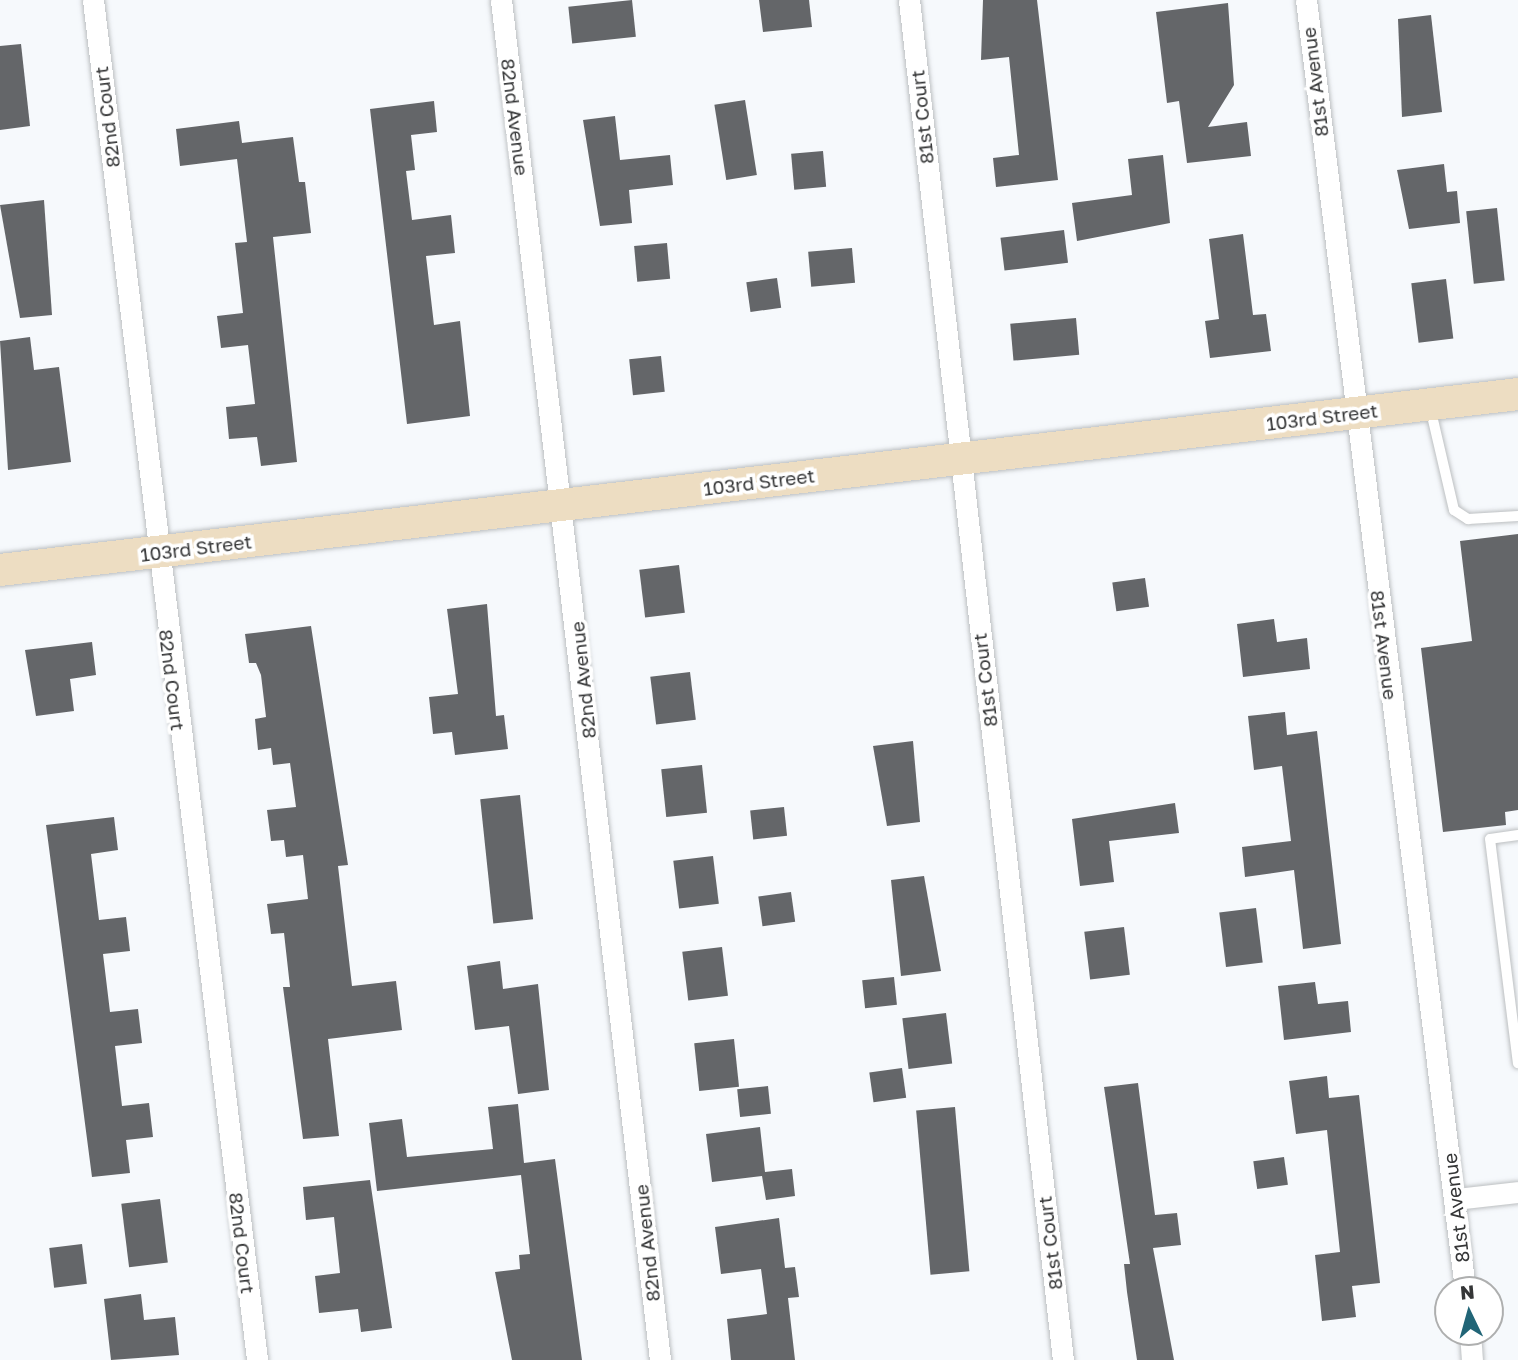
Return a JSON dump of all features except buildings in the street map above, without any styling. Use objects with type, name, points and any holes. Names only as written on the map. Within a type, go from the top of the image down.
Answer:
[{"type":"street","name":"82nd Court","points":[[93,0],[156,552],[257,1360]]},
{"type":"street","name":"82nd Avenue","points":[[501,0],[564,505],[660,1360]]},
{"type":"street","name":"81st Court","points":[[909,0],[1063,1360]]},
{"type":"street","name":"81st Avenue","points":[[1306,0],[1353,413],[1456,1199],[1464,1276]]},
{"type":"street","name":"103rd Street","points":[[0,570],[1518,394]]},
{"type":"street","points":[[1456,1199],[1518,1192]]},
{"type":"lane","points":[[1429,404],[1454,510],[1468,519],[1518,516]]},
{"type":"lane","points":[[1518,835],[1490,839],[1518,1063]]}]
